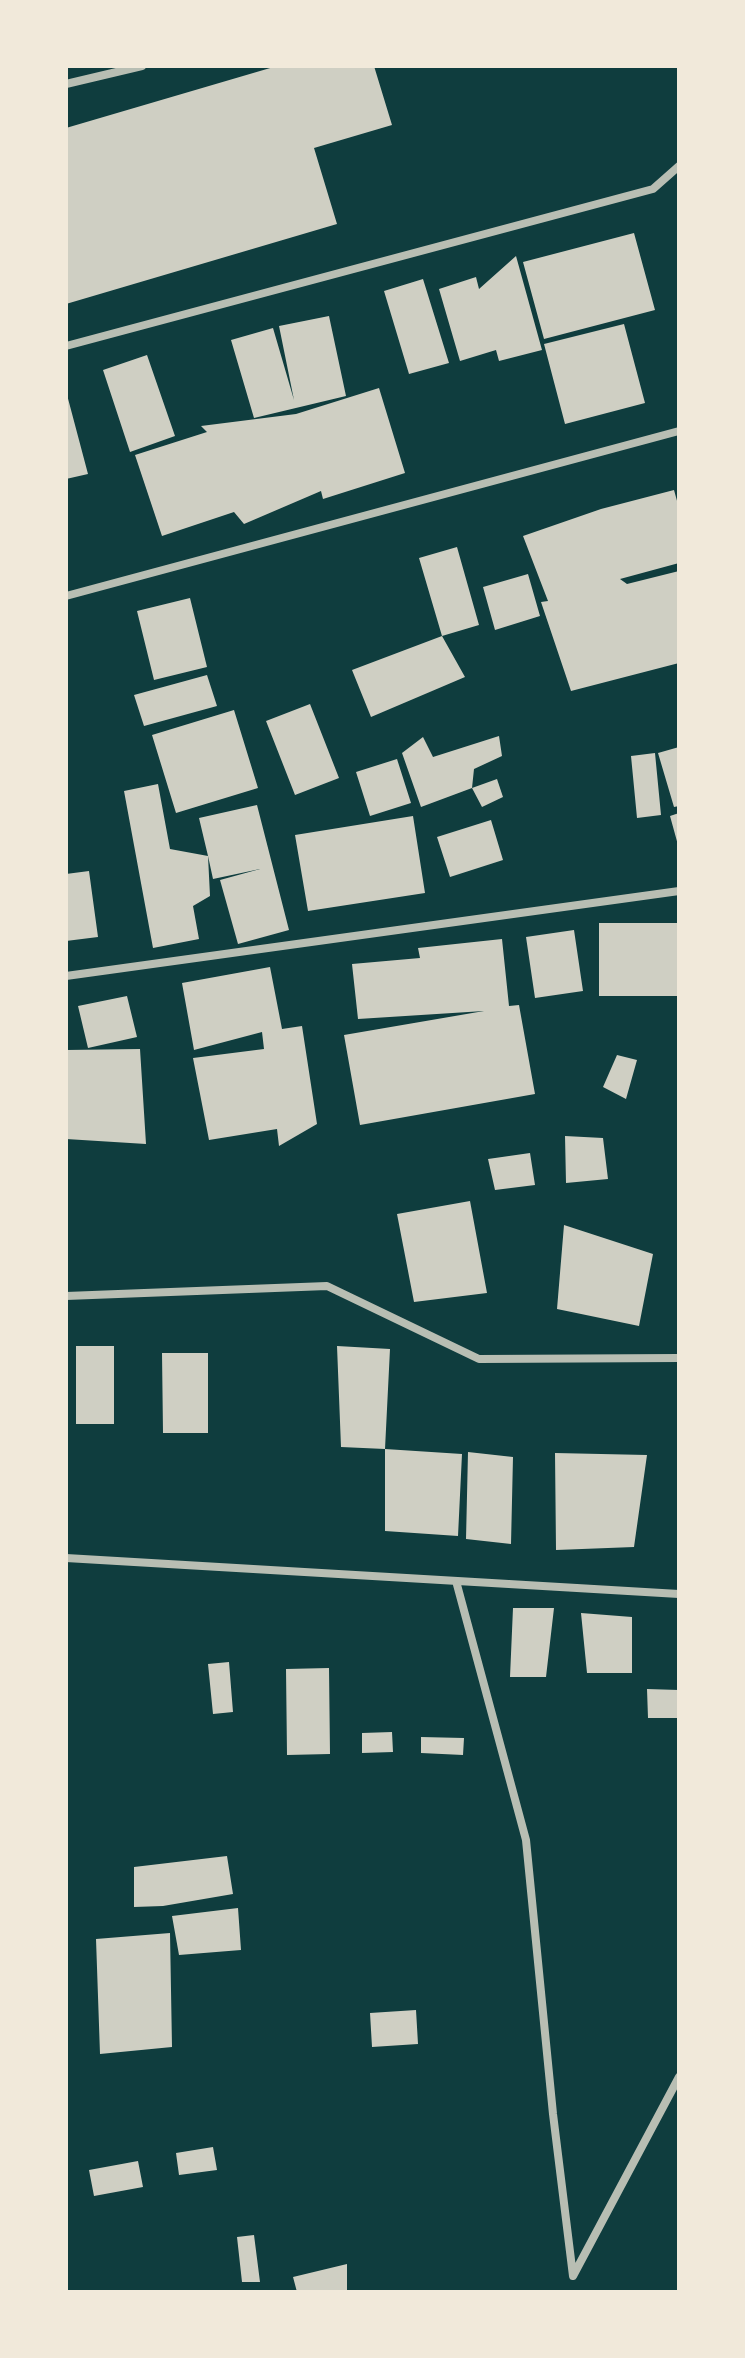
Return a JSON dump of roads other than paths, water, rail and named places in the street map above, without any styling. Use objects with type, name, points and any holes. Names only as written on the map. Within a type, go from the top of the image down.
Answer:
[{"type":"street","points":[[66,84],[142,66]]},
{"type":"street","points":[[66,346],[653,189],[679,166]]},
{"type":"street","points":[[66,596],[679,431]]},
{"type":"street","points":[[66,976],[679,891]]},
{"type":"street","points":[[66,1296],[327,1286],[479,1359],[679,1358]]},
{"type":"street","points":[[66,1558],[679,1594]]},
{"type":"street","points":[[456,1581],[526,1840],[553,2114],[573,2276],[679,2077]]}]
